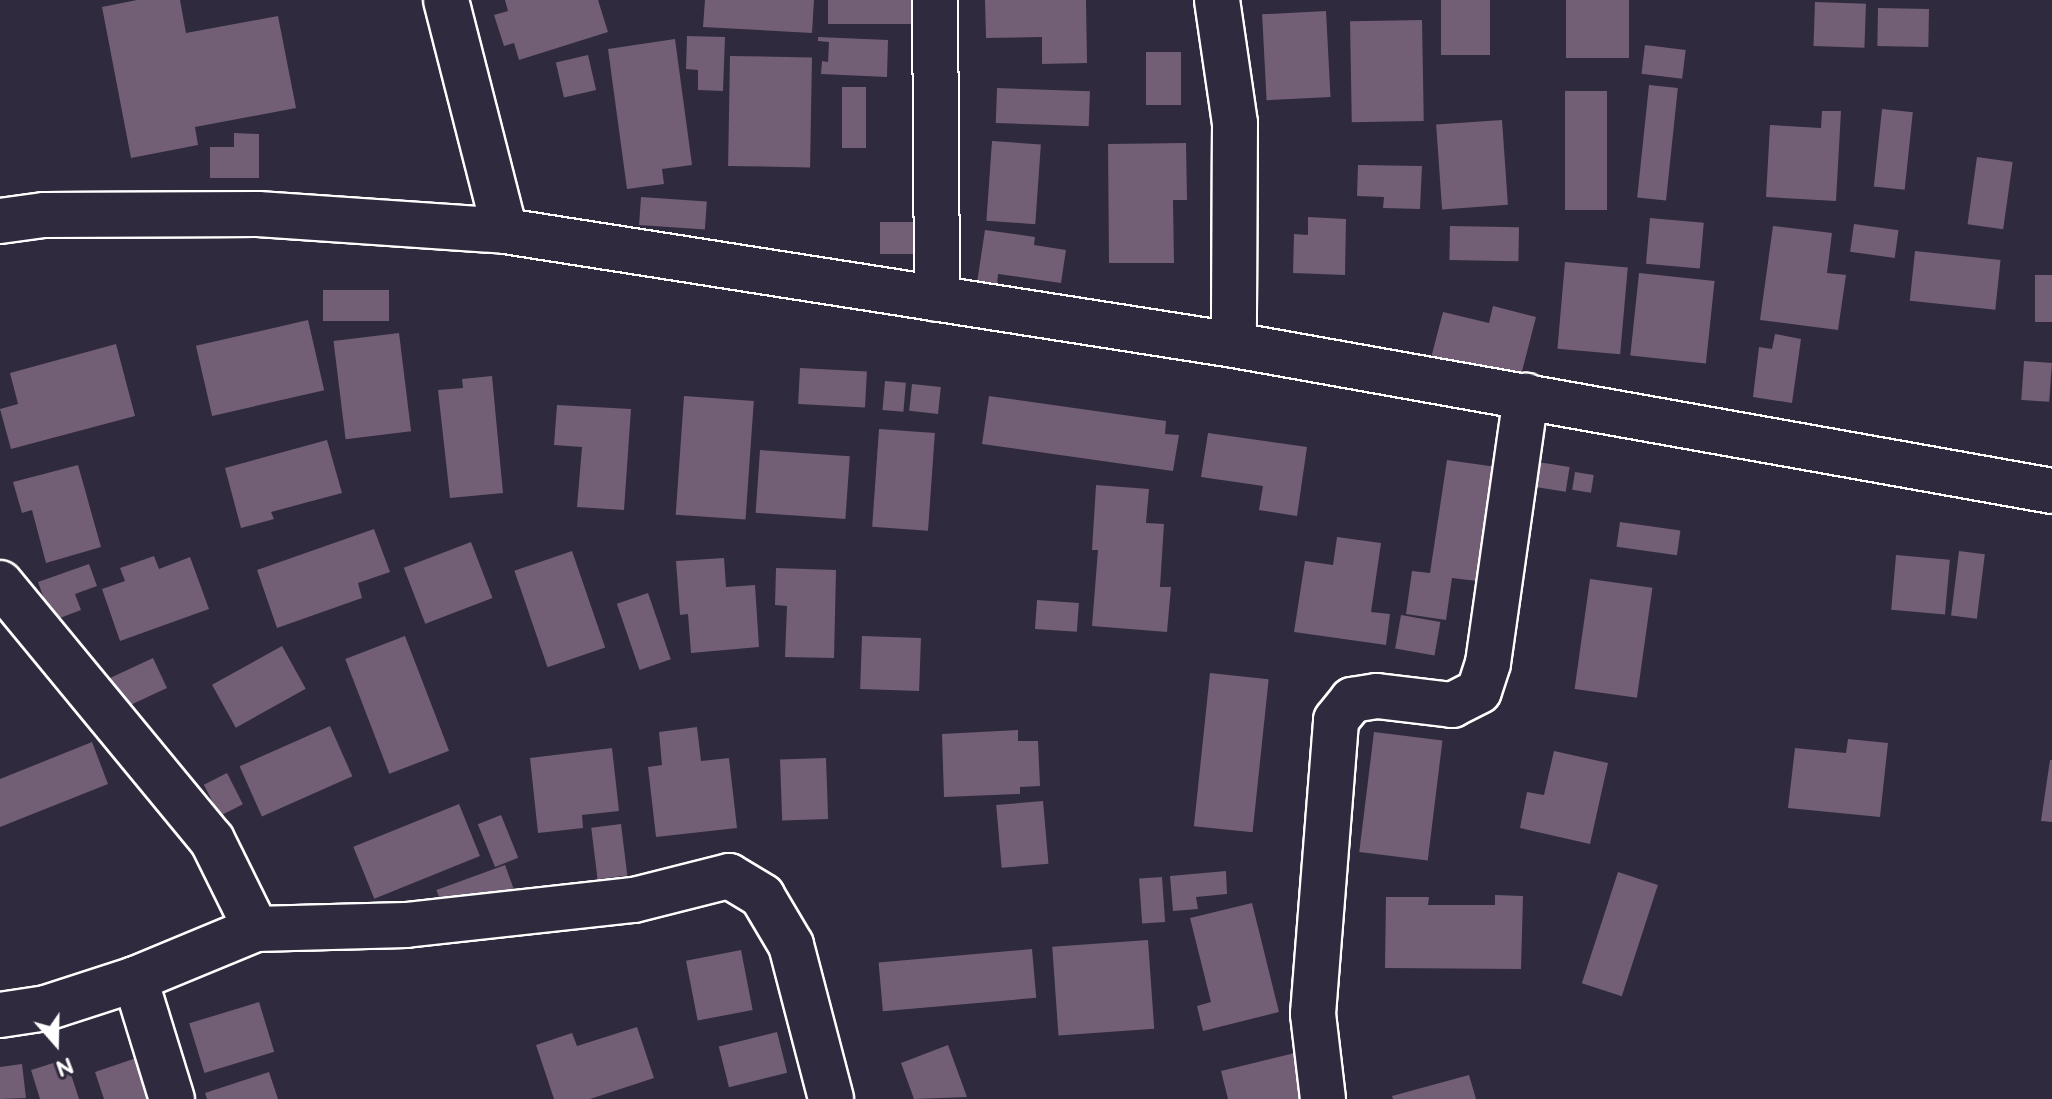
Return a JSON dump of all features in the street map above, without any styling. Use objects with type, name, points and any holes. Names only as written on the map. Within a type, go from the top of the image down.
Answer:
[{"type":"street","points":[[446,0],[505,231]]},
{"type":"street","points":[[935,0],[937,299]]},
{"type":"street","points":[[1217,0],[1235,123],[1234,345]]},
{"type":"street","points":[[0,221],[44,215],[258,214],[505,231],[1234,345],[2052,491]]},
{"type":"street","points":[[1323,1099],[1313,1014],[1336,720],[1352,700],[1377,696],[1452,705],[1479,691],[1488,663],[1526,396]]},
{"type":"street","points":[[0,583],[212,840],[256,929]]},
{"type":"street","points":[[0,1015],[46,1008],[135,979],[256,929],[406,925],[618,901],[729,876],[762,896],[791,945],[831,1099]]},
{"type":"street","points":[[135,979],[172,1099]]},
{"type":"building","points":[[137,0],[180,0],[186,33],[278,16],[296,108],[195,127],[198,145],[131,158],[102,7]]},
{"type":"building","points":[[505,0],[598,0],[608,32],[519,60],[514,43],[504,46],[494,15],[508,11]]},
{"type":"building","points":[[705,0],[814,0],[812,33],[703,27]]},
{"type":"building","points":[[828,0],[931,0],[931,24],[828,24]]},
{"type":"building","points":[[985,0],[1086,0],[1087,63],[1042,64],[1042,37],[986,38]]},
{"type":"building","points":[[1441,0],[1490,0],[1490,55],[1441,55]]},
{"type":"building","points":[[1566,0],[1629,0],[1629,58],[1566,58]]},
{"type":"building","points":[[1815,2],[1866,4],[1864,48],[1813,46]]},
{"type":"building","points":[[1878,8],[1929,9],[1928,47],[1877,46]]},
{"type":"building","points":[[1326,11],[1331,97],[1267,100],[1262,14]]},
{"type":"building","points":[[1422,20],[1424,121],[1352,122],[1350,21]]},
{"type":"building","points":[[687,36],[725,37],[723,91],[698,90],[698,70],[686,69]]},
{"type":"building","points":[[818,37],[888,40],[887,77],[821,74],[822,61],[828,62],[829,42],[818,41]]},
{"type":"building","points":[[675,39],[692,165],[662,169],[664,184],[627,189],[608,49]]},
{"type":"building","points":[[1645,45],[1686,50],[1682,79],[1641,74]]},
{"type":"building","points":[[1146,52],[1181,52],[1181,105],[1146,105]]},
{"type":"building","points":[[588,55],[596,90],[564,98],[556,62]]},
{"type":"building","points":[[730,56],[812,57],[810,167],[728,166]]},
{"type":"building","points":[[1649,85],[1678,88],[1666,200],[1637,197]]},
{"type":"building","points":[[842,87],[866,87],[866,148],[842,148]]},
{"type":"building","points":[[997,88],[1090,91],[1089,126],[996,123]]},
{"type":"building","points":[[1565,91],[1607,91],[1607,210],[1565,210]]},
{"type":"building","points":[[1882,109],[1913,112],[1905,190],[1874,187]]},
{"type":"building","points":[[1822,111],[1841,111],[1836,201],[1766,197],[1770,125],[1821,128]]},
{"type":"building","points":[[1502,120],[1508,205],[1442,209],[1436,125]]},
{"type":"building","points":[[234,133],[259,134],[259,178],[210,178],[210,147],[234,147]]},
{"type":"building","points":[[992,141],[1041,144],[1035,224],[986,221]]},
{"type":"building","points":[[1186,143],[1187,200],[1173,200],[1174,263],[1109,263],[1108,144]]},
{"type":"building","points":[[1977,157],[2013,162],[2003,229],[1968,224]]},
{"type":"building","points":[[1358,165],[1422,166],[1420,209],[1383,208],[1384,197],[1357,196]]},
{"type":"building","points":[[641,197],[707,202],[705,230],[639,225]]},
{"type":"building","points":[[1308,217],[1346,219],[1345,275],[1293,273],[1294,234],[1308,235]]},
{"type":"building","points":[[1650,218],[1704,223],[1700,269],[1646,264]]},
{"type":"building","points":[[880,222],[920,222],[920,254],[880,254]]},
{"type":"building","points":[[1854,224],[1899,230],[1895,258],[1850,252]]},
{"type":"building","points":[[1450,226],[1519,227],[1518,261],[1449,260]]},
{"type":"building","points":[[1773,226],[1832,233],[1827,273],[1846,275],[1838,330],[1760,320]]},
{"type":"building","points":[[985,230],[1035,237],[1034,245],[1066,250],[1061,283],[998,274],[997,286],[977,283]]},
{"type":"building","points":[[1915,251],[2001,260],[1995,310],[1910,301]]},
{"type":"building","points":[[1565,262],[1628,267],[1620,354],[1557,349]]},
{"type":"building","points":[[1639,273],[1715,281],[1706,363],[1630,356]]},
{"type":"building","points":[[2035,275],[2052,275],[2052,322],[2035,322]]},
{"type":"building","points":[[323,290],[389,290],[389,321],[323,321]]},
{"type":"building","points":[[1493,306],[1536,317],[1520,379],[1431,358],[1443,312],[1489,323]]},
{"type":"building","points":[[308,320],[324,390],[212,416],[196,346]]},
{"type":"building","points":[[399,333],[411,431],[346,439],[333,341]]},
{"type":"building","points":[[1775,334],[1801,339],[1792,403],[1753,397],[1759,347],[1772,349]]},
{"type":"building","points":[[116,344],[135,416],[11,449],[0,409],[18,404],[10,373]]},
{"type":"building","points":[[2024,361],[2052,363],[2049,402],[2021,400]]},
{"type":"building","points":[[800,368],[867,372],[865,407],[798,404]]},
{"type":"building","points":[[492,376],[503,493],[450,498],[438,390],[463,388],[462,379]]},
{"type":"building","points":[[885,381],[906,383],[903,412],[882,410]]},
{"type":"building","points":[[912,384],[941,387],[938,414],[909,411]]},
{"type":"building","points":[[684,396],[754,401],[746,520],[676,515]]},
{"type":"building","points":[[989,396],[1166,421],[1165,434],[1179,435],[1173,471],[982,444]]},
{"type":"building","points":[[557,405],[631,409],[624,510],[577,507],[582,447],[554,445]]},
{"type":"building","points":[[879,429],[935,433],[928,531],[872,527]]},
{"type":"building","points":[[1208,433],[1307,447],[1297,516],[1259,510],[1263,486],[1201,477]]},
{"type":"building","points":[[327,440],[342,493],[271,512],[274,519],[241,528],[225,468]]},
{"type":"building","points":[[760,450],[850,456],[845,519],[756,513]]},
{"type":"building","points":[[1447,460],[1511,469],[1494,583],[1452,578],[1446,620],[1406,614],[1412,571],[1430,573]]},
{"type":"building","points":[[1538,462],[1570,467],[1566,492],[1534,487]]},
{"type":"building","points":[[78,465],[101,547],[46,563],[32,510],[22,513],[13,482]]},
{"type":"building","points":[[1575,472],[1594,475],[1591,493],[1572,490]]},
{"type":"building","points":[[1096,485],[1149,489],[1146,523],[1164,524],[1160,587],[1171,587],[1167,632],[1092,626],[1098,550],[1092,550]]},
{"type":"building","points":[[1620,522],[1680,530],[1677,555],[1617,547]]},
{"type":"building","points":[[374,529],[390,572],[358,583],[362,598],[277,628],[257,570]]},
{"type":"building","points":[[1337,537],[1381,543],[1371,612],[1390,614],[1386,645],[1294,632],[1305,561],[1333,565]]},
{"type":"building","points":[[471,542],[493,598],[425,624],[404,568]]},
{"type":"building","points":[[572,551],[605,647],[548,667],[514,571]]},
{"type":"building","points":[[1959,551],[1985,554],[1977,619],[1951,616]]},
{"type":"building","points":[[1896,555],[1950,560],[1945,614],[1891,610]]},
{"type":"building","points":[[154,556],[159,569],[190,557],[209,609],[120,641],[102,589],[125,581],[120,568]]},
{"type":"building","points":[[724,558],[726,587],[755,585],[759,647],[691,653],[688,614],[680,615],[676,561]]},
{"type":"building","points":[[89,564],[97,586],[75,594],[81,610],[52,621],[38,582]]},
{"type":"building","points":[[776,568],[836,570],[834,658],[785,657],[787,606],[775,605]]},
{"type":"building","points":[[1590,579],[1652,588],[1637,698],[1575,689]]},
{"type":"building","points":[[648,593],[671,659],[640,670],[617,604]]},
{"type":"building","points":[[1037,600],[1079,603],[1077,632],[1035,629]]},
{"type":"building","points":[[1401,615],[1440,622],[1434,655],[1395,648]]},
{"type":"building","points":[[405,636],[449,751],[389,774],[345,659]]},
{"type":"building","points":[[862,636],[921,638],[919,691],[860,689]]},
{"type":"building","points":[[282,646],[306,689],[236,728],[212,685]]},
{"type":"building","points":[[153,658],[167,688],[121,709],[107,680]]},
{"type":"building","points":[[1210,673],[1269,679],[1253,832],[1194,826]]},
{"type":"building","points":[[330,726],[352,776],[262,817],[240,766]]},
{"type":"building","points":[[697,727],[701,761],[729,758],[737,828],[656,837],[648,767],[662,765],[659,732]]},
{"type":"building","points":[[1018,730],[1018,741],[1038,741],[1040,786],[1020,787],[1020,794],[944,797],[942,734]]},
{"type":"building","points":[[1374,732],[1442,740],[1428,861],[1359,852]]},
{"type":"building","points":[[1848,739],[1888,743],[1880,817],[1788,808],[1795,748],[1846,753]]},
{"type":"building","points":[[92,742],[108,784],[0,827],[0,779]]},
{"type":"building","points":[[612,748],[619,811],[582,815],[583,828],[538,833],[530,758]]},
{"type":"building","points":[[1554,751],[1608,763],[1590,844],[1520,828],[1527,792],[1544,795]]},
{"type":"building","points":[[826,758],[828,819],[782,821],[780,760]]},
{"type":"building","points":[[2052,760],[2052,822],[2041,821]]},
{"type":"building","points":[[227,773],[243,804],[220,816],[204,785]]},
{"type":"building","points":[[1043,801],[1048,864],[1002,868],[996,805]]},
{"type":"building","points":[[459,804],[480,856],[374,899],[353,847]]},
{"type":"building","points":[[501,815],[518,858],[495,867],[478,824]]},
{"type":"building","points":[[621,824],[627,876],[598,879],[591,828]]},
{"type":"building","points":[[505,865],[515,892],[446,917],[436,890]]},
{"type":"building","points":[[1226,871],[1227,894],[1196,897],[1198,909],[1173,911],[1170,876]]},
{"type":"building","points":[[1618,872],[1658,885],[1622,996],[1582,983]]},
{"type":"building","points":[[1162,877],[1165,922],[1142,923],[1139,879]]},
{"type":"building","points":[[1495,895],[1523,896],[1521,969],[1385,968],[1386,897],[1429,897],[1428,905],[1495,905]]},
{"type":"building","points":[[1252,903],[1279,1012],[1203,1031],[1197,1006],[1211,1002],[1190,918]]},
{"type":"building","points":[[1148,940],[1154,1029],[1058,1035],[1052,947]]},
{"type":"building","points":[[1032,949],[1036,998],[883,1011],[879,962]]},
{"type":"building","points":[[741,950],[753,1010],[698,1021],[686,961]]},
{"type":"building","points":[[259,1002],[274,1052],[204,1073],[189,1023]]},
{"type":"building","points":[[637,1027],[654,1078],[590,1099],[554,1099],[536,1045],[572,1033],[577,1046]]},
{"type":"building","points":[[777,1032],[787,1073],[729,1087],[719,1047]]},
{"type":"building","points":[[948,1045],[967,1097],[914,1099],[901,1063]]},
{"type":"building","points":[[1299,1052],[1310,1099],[1228,1099],[1221,1071]]},
{"type":"building","points":[[148,1054],[163,1099],[104,1099],[95,1072]]},
{"type":"building","points":[[66,1059],[79,1099],[40,1099],[31,1070]]},
{"type":"building","points":[[22,1064],[26,1098],[0,1099],[0,1067]]},
{"type":"building","points":[[269,1072],[278,1099],[207,1099],[205,1093]]},
{"type":"building","points":[[1469,1075],[1476,1099],[1393,1099],[1392,1096]]}]
